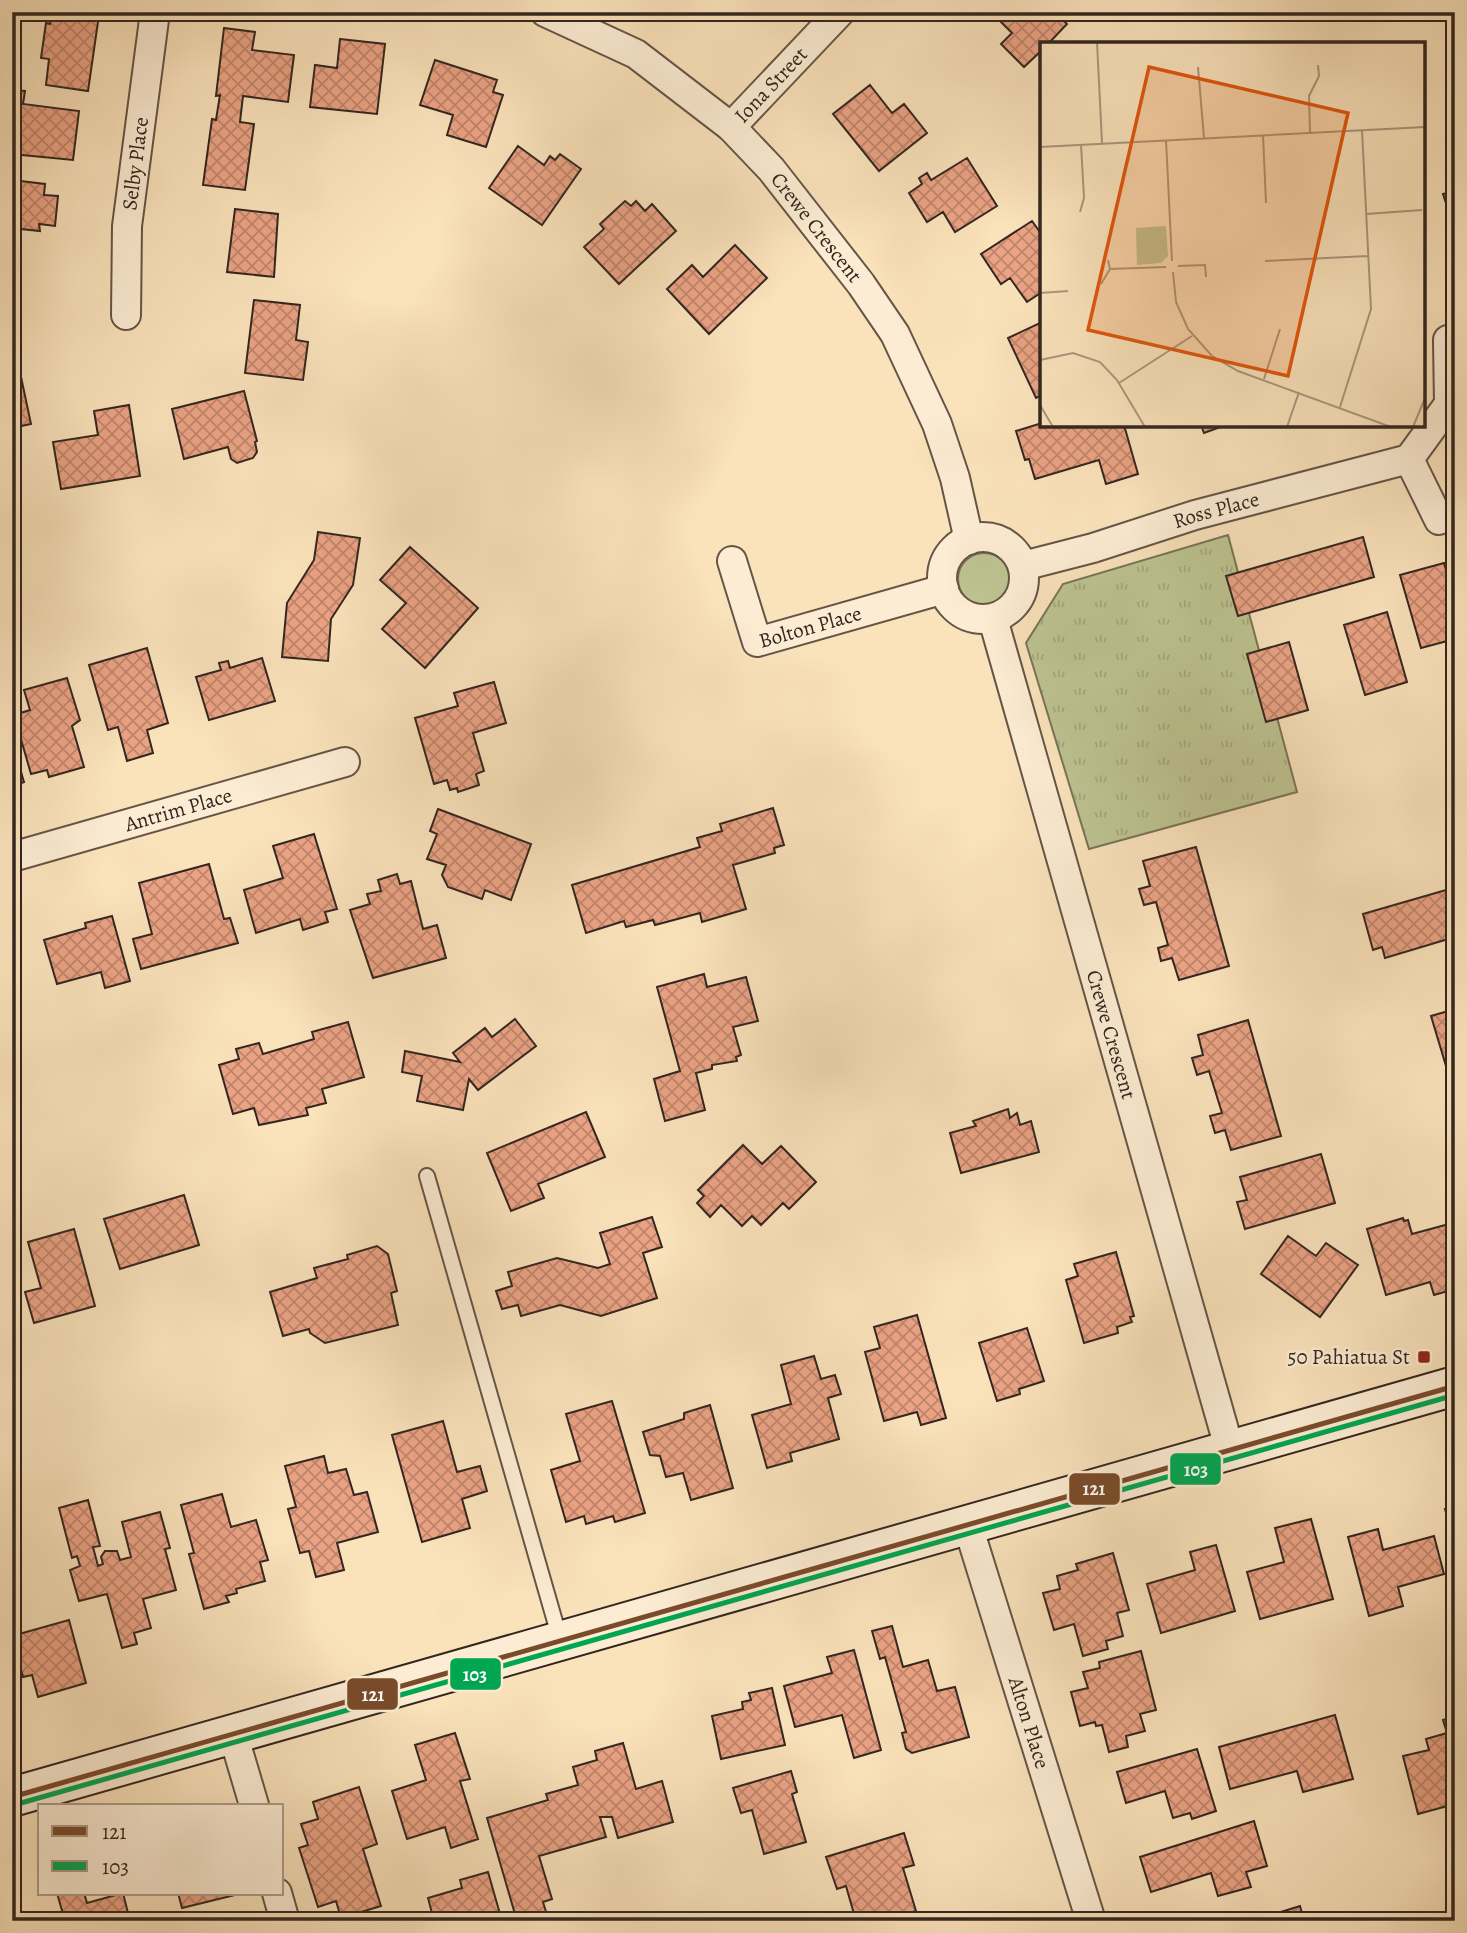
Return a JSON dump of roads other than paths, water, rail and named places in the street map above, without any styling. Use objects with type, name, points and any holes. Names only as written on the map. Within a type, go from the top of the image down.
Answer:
[{"type":"street","name":"Selby Place","points":[[126,315],[127,226],[155,12]]},
{"type":"street","name":"Crewe Crescent","points":[[545,12],[636,54],[731,127],[771,169],[861,284],[895,334],[937,424],[955,478],[969,540]]},
{"type":"street","name":"Iona Street","points":[[731,127],[841,12]]},
{"type":"street","points":[[1439,520],[1409,459],[1449,404],[1448,340]]},
{"type":"street","name":"Ross Place","points":[[1023,566],[1093,548],[1195,515],[1409,459]]},
{"type":"street","points":[[983,537],[996,539],[1017,554],[1025,579],[1019,598],[1006,613],[993,618],[968,617],[957,610],[944,589],[944,565],[959,545],[969,540],[983,537]]},
{"type":"street","name":"Bolton Place","points":[[732,561],[757,642],[944,589]]},
{"type":"street","name":"Crewe Crescent","points":[[993,618],[1230,1451]]},
{"type":"street","name":"Antrim Place","points":[[12,857],[345,762]]},
{"type":"street","points":[[12,1797],[1455,1386]]},
{"type":"street","name":"Alton Place","points":[[968,1526],[1091,1921]]},
{"type":"street","points":[[233,1734],[254,1804]]},
{"type":"street","points":[[278,1895],[285,1921]]},
{"type":"lane","points":[[428,1176],[560,1641]]},
{"type":"place","name":"50 Pahiatua St","points":[[1424,1357]]}]
